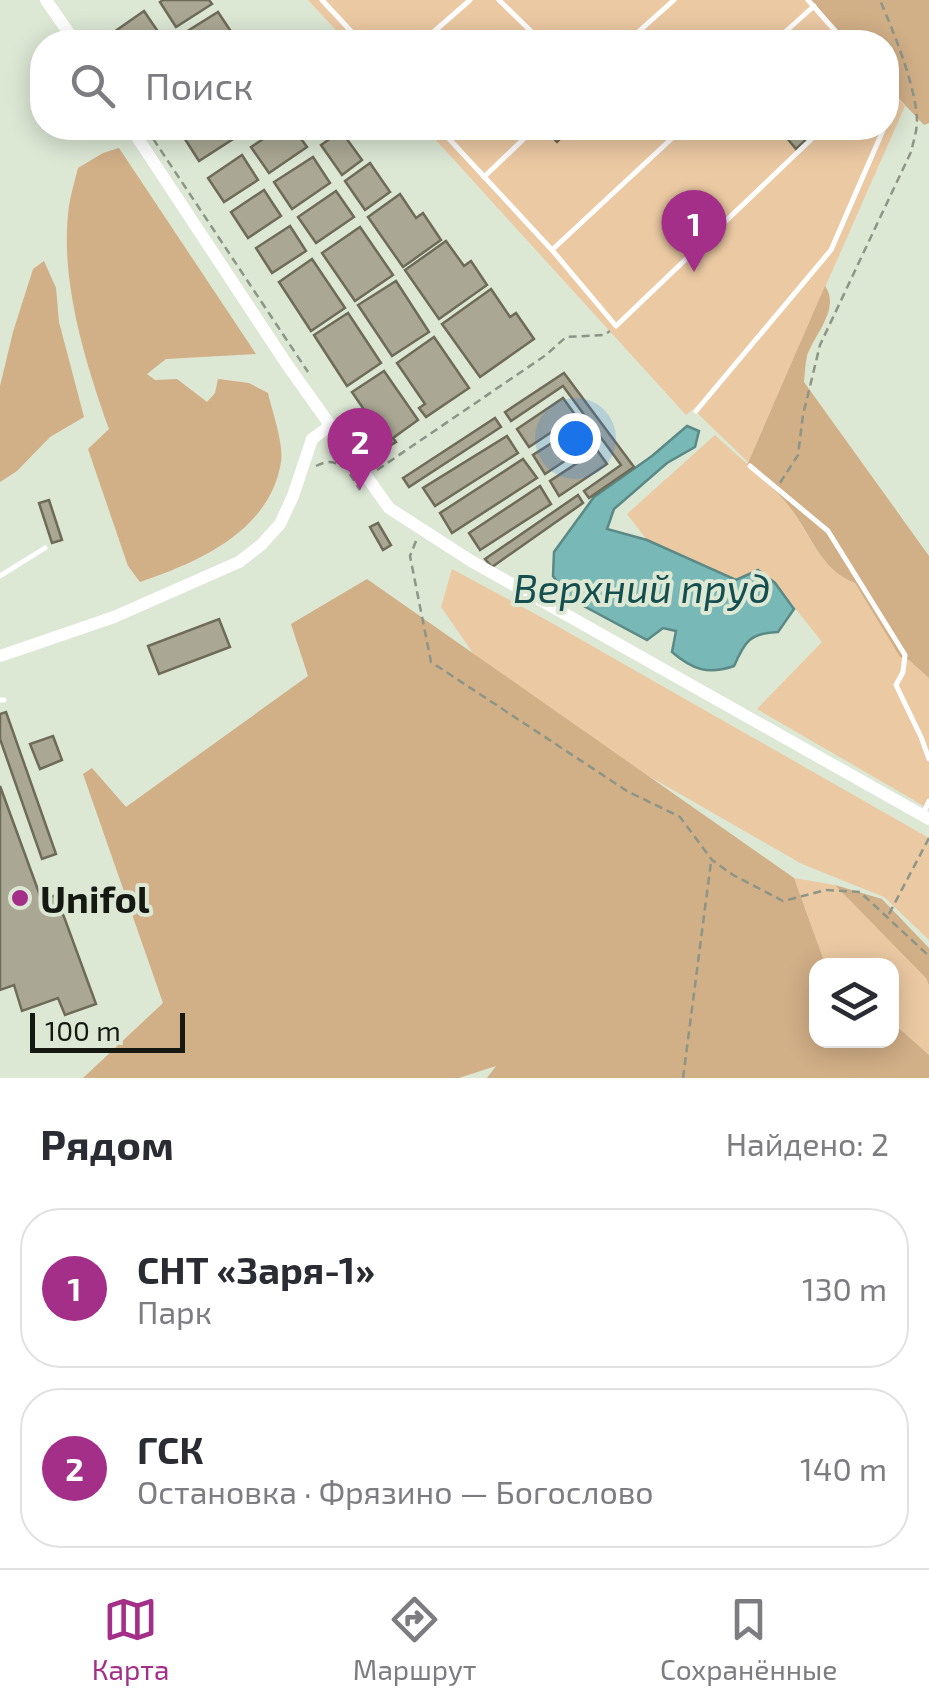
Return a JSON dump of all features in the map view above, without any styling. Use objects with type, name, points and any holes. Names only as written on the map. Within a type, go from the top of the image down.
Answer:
[{"type":"street","points":[[46,0],[66,30]]},
{"type":"street","points":[[139,140],[286,363],[389,508],[470,562],[926,817]]},
{"type":"street","points":[[0,656],[114,616],[240,562],[280,524],[312,439],[331,425]]},
{"type":"lane","points":[[322,0],[350,30]]},
{"type":"lane","points":[[436,30],[470,0]]},
{"type":"lane","points":[[500,0],[530,30]]},
{"type":"lane","points":[[640,30],[674,0]]},
{"type":"lane","points":[[785,30],[811,3],[835,30]]},
{"type":"lane","points":[[450,140],[616,326],[810,140]]},
{"type":"lane","points":[[484,178],[524,140]]},
{"type":"lane","points":[[552,250],[670,140]]},
{"type":"lane","points":[[696,410],[831,250],[879,140]]},
{"type":"lane","points":[[750,466],[828,531],[905,655],[896,685],[929,759]]},
{"type":"lane","points":[[0,576],[44,548]]},
{"type":"lane","points":[[926,817],[929,801]]},
{"type":"path","points":[[880,0],[892,30]]},
{"type":"path","points":[[776,489],[798,456],[820,344],[911,152],[918,124],[899,52]]},
{"type":"path","points":[[154,140],[310,376]]},
{"type":"path","points":[[367,477],[566,337],[604,336],[616,326]]},
{"type":"path","points":[[420,530],[410,556],[432,662],[627,792],[680,817],[712,860],[732,875],[783,901],[826,890],[860,892],[929,956]]},
{"type":"path","points":[[888,916],[929,838]]},
{"type":"path","points":[[683,1078],[712,860]]},
{"type":"shaded area","points":[[308,0],[809,0],[836,30],[336,30]]},
{"type":"shaded area","points":[[809,0],[929,0],[929,123],[924,125],[899,99],[899,30],[836,30]]},
{"type":"shaded area","points":[[436,140],[890,140],[748,462],[693,409],[686,415]]},
{"type":"shaded area","points":[[119,148],[256,354],[166,359],[147,374],[155,380],[177,379],[207,402],[215,393],[218,379],[249,383],[268,393],[281,455],[274,486],[247,525],[208,553],[140,582],[128,566],[88,449],[109,429],[83,348],[68,262],[69,206],[78,168]]},
{"type":"shaded area","points":[[44,261],[56,288],[59,322],[84,417],[50,437],[17,471],[0,482],[0,386],[33,269]]},
{"type":"shaded area","points":[[825,286],[830,303],[807,356],[804,382],[929,556],[929,678],[900,657],[855,583],[824,560],[784,500],[747,465]]},
{"type":"shaded area","points":[[715,435],[782,497],[824,560],[855,583],[900,656],[929,678],[929,809],[757,709],[822,642],[775,583],[736,580],[647,540],[627,514]]},
{"type":"shaded area","points":[[452,569],[929,838],[929,940],[884,897],[802,864],[633,767],[482,666],[441,607]]},
{"type":"shaded area","points":[[367,579],[794,878],[823,958],[809,958],[809,1048],[899,1048],[899,1028],[929,1055],[929,1078],[487,1078],[496,1066],[459,1078],[83,1078],[163,1003],[83,774],[92,768],[126,807],[308,676],[291,624]]},
{"type":"shaded area","points":[[794,878],[835,885],[927,978],[929,1055],[899,1028],[899,958],[823,958]]},
{"type":"shaded area","points":[[835,885],[882,899],[929,948],[929,985],[926,978]]},
{"type":"water","name":"Верхний пруд","points":[[687,426],[699,431],[695,447],[667,463],[614,509],[607,529],[647,540],[736,580],[758,570],[775,583],[794,609],[778,632],[755,637],[745,645],[734,666],[716,670],[694,667],[672,652],[676,631],[663,628],[647,640],[569,598],[553,576],[554,552],[594,497]]},
{"type":"building","points":[[209,0],[212,4],[176,27],[160,2]]},
{"type":"building","points":[[144,11],[157,30],[117,30]]},
{"type":"building","points":[[218,12],[230,30],[189,30]]},
{"type":"building","points":[[186,140],[231,140],[199,161]]},
{"type":"building","points":[[262,140],[302,140],[307,147],[269,173],[251,147]]},
{"type":"building","points":[[328,140],[348,140],[362,160],[342,175],[321,145]]},
{"type":"building","points":[[788,140],[806,140],[796,149]]},
{"type":"building","points":[[242,155],[258,180],[224,202],[208,178]]},
{"type":"building","points":[[313,157],[330,183],[292,209],[274,182]]},
{"type":"building","points":[[370,163],[390,192],[365,210],[345,181]]},
{"type":"building","points":[[264,190],[281,216],[248,238],[231,212]]},
{"type":"building","points":[[336,191],[354,217],[316,243],[298,217]]},
{"type":"building","points":[[400,194],[416,218],[423,213],[441,240],[403,267],[368,217]]},
{"type":"building","points":[[290,226],[306,251],[272,273],[256,248]]},
{"type":"building","points":[[360,227],[393,275],[355,301],[322,253]]},
{"type":"building","points":[[446,241],[464,266],[471,261],[487,285],[439,319],[405,270]]},
{"type":"building","points":[[312,259],[345,308],[311,331],[279,282]]},
{"type":"building","points":[[396,281],[429,332],[392,356],[358,305]]},
{"type":"building","points":[[491,289],[510,317],[516,313],[534,339],[480,377],[442,324]]},
{"type":"building","points":[[348,313],[381,363],[347,386],[314,335]]},
{"type":"building","points":[[434,337],[469,388],[426,417],[419,408],[425,404],[397,363]]},
{"type":"building","points":[[384,371],[418,420],[393,438],[396,442],[389,446],[352,392]]},
{"type":"building","points":[[564,373],[634,467],[589,498],[584,491],[621,465],[563,386],[511,421],[505,412]]},
{"type":"building","points":[[563,398],[576,416],[529,447],[517,429]]},
{"type":"building","points":[[495,418],[501,427],[409,487],[403,478]]},
{"type":"building","points":[[580,425],[592,443],[545,474],[533,455]]},
{"type":"building","points":[[507,436],[518,453],[435,506],[423,488]]},
{"type":"building","points":[[597,450],[607,464],[559,496],[550,481]]},
{"type":"building","points":[[523,459],[537,478],[452,533],[440,513]]},
{"type":"building","points":[[540,486],[551,504],[480,550],[469,533]]},
{"type":"building","points":[[578,495],[583,503],[492,567],[485,559]]},
{"type":"building","points":[[49,500],[62,540],[52,543],[39,503]]},
{"type":"building","points":[[378,523],[391,545],[383,550],[370,527]]},
{"type":"building","points":[[219,619],[230,647],[159,674],[148,646]]},
{"type":"building","points":[[6,712],[56,854],[42,859],[0,739],[0,714]]},
{"type":"building","points":[[53,736],[62,760],[40,769],[30,744]]},
{"type":"building","name":"Unifol","points":[[0,786],[42,901],[56,895],[96,1004],[65,1015],[58,998],[22,1011],[14,985],[0,990]]},
{"type":"place","name":"СНТ «Заря-1»","points":[[694,272]]},
{"type":"place","name":"ГСК","points":[[360,490]]},
{"type":"place","name":"Unifol","points":[[20,898]]}]
